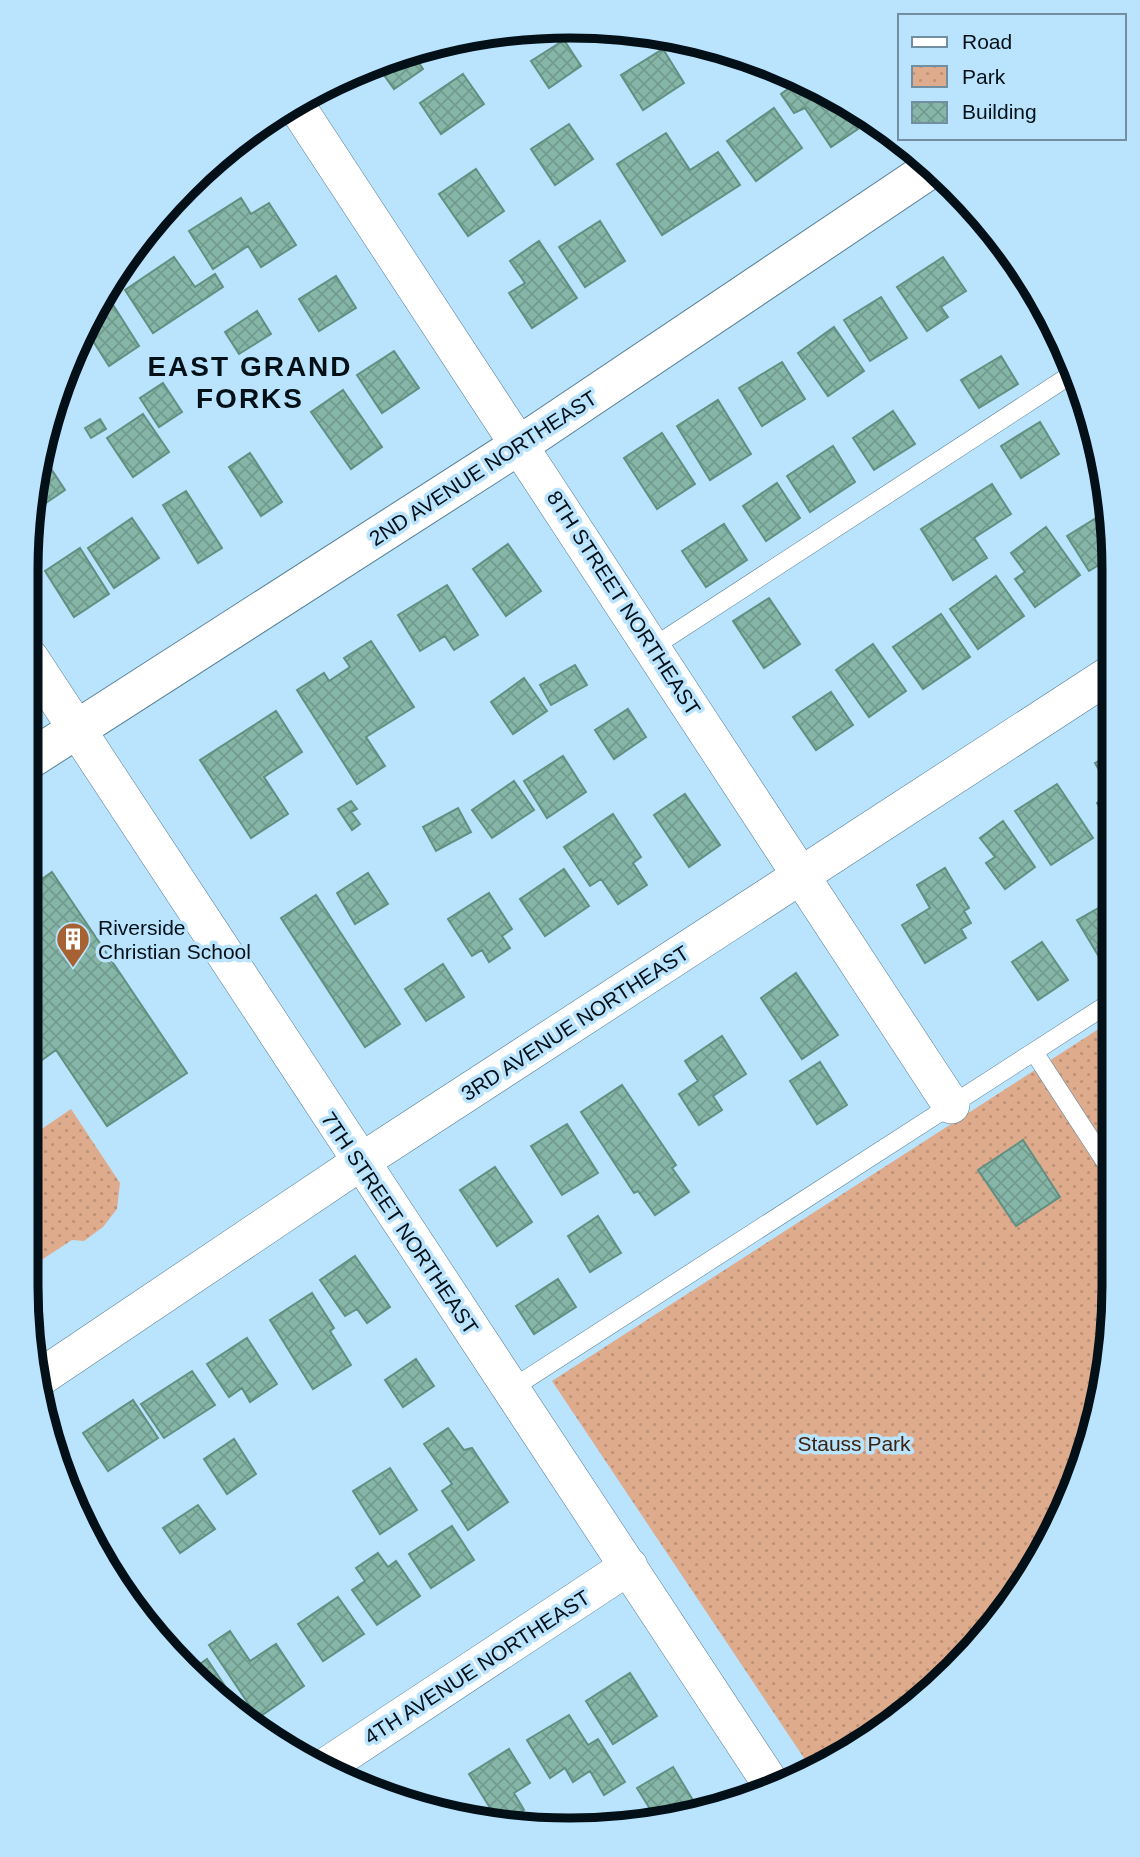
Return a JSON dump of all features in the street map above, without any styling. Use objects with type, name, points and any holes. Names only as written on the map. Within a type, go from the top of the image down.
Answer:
[{"type":"street","name":"8TH STREET NORTHEAST","points":[[301,112],[521,444],[951,1105]]},
{"type":"street","name":"2ND AVENUE NORTHEAST","points":[[38,754],[521,444],[924,174]]},
{"type":"street","name":"7TH STREET NORTHEAST","points":[[38,671],[359,1163],[629,1566],[768,1780]]},
{"type":"street","name":"3RD AVENUE NORTHEAST","points":[[46,1374],[359,1163],[1102,680]]},
{"type":"street","name":"4TH AVENUE NORTHEAST","points":[[332,1762],[629,1566]]},
{"type":"lane","points":[[653,648],[1065,378]]},
{"type":"lane","points":[[511,1389],[1102,1008]]},
{"type":"lane","points":[[1034,1052],[1102,1157]]},
{"type":"green space","name":"Stauss Park","points":[[1102,1027],[1100,1322],[1091,1391],[1073,1458],[1047,1522],[992,1611],[946,1663],[894,1709],[865,1729],[807,1763],[552,1381]]},
{"type":"green space","points":[[71,1109],[120,1183],[117,1209],[103,1227],[84,1241],[72,1240],[38,1262],[38,1132]]},
{"type":"building","points":[[564,40],[581,66],[549,88],[531,61]]},
{"type":"building","points":[[663,49],[684,83],[643,110],[621,75]]},
{"type":"building","points":[[418,61],[423,69],[394,89],[383,73]]},
{"type":"building","points":[[463,74],[484,104],[441,134],[420,103]]},
{"type":"building","points":[[791,87],[805,93],[851,120],[858,129],[831,147],[805,108],[794,113],[781,94]]},
{"type":"building","points":[[774,108],[802,148],[756,181],[727,141]]},
{"type":"building","points":[[569,124],[593,159],[555,185],[531,149]]},
{"type":"building","points":[[666,133],[690,170],[718,152],[740,185],[662,235],[617,164]]},
{"type":"building","points":[[476,169],[504,211],[468,236],[439,194]]},
{"type":"building","points":[[241,198],[251,214],[269,203],[296,245],[261,267],[248,246],[213,269],[189,231]]},
{"type":"building","points":[[600,221],[625,261],[585,287],[559,247]]},
{"type":"building","points":[[539,241],[577,298],[532,328],[509,293],[525,283],[510,261]]},
{"type":"building","points":[[174,257],[195,287],[215,274],[223,287],[153,333],[125,290]]},
{"type":"building","points":[[943,257],[966,291],[941,307],[948,317],[927,331],[897,287]]},
{"type":"building","points":[[336,276],[356,308],[319,331],[299,299]]},
{"type":"building","points":[[881,297],[907,338],[870,361],[844,320]]},
{"type":"building","points":[[111,302],[139,346],[109,366],[91,339]]},
{"type":"building","points":[[257,311],[271,334],[239,354],[225,332]]},
{"type":"building","points":[[834,327],[864,371],[828,396],[798,353]]},
{"type":"building","points":[[394,351],[419,388],[382,413],[357,375]]},
{"type":"building","points":[[1001,356],[1018,384],[979,408],[961,380]]},
{"type":"building","points":[[782,362],[805,399],[762,426],[739,388]]},
{"type":"building","points":[[163,383],[182,412],[159,427],[140,398]]},
{"type":"building","points":[[343,390],[382,447],[351,469],[311,412]]},
{"type":"building","points":[[718,400],[751,454],[710,480],[677,426]]},
{"type":"building","points":[[893,411],[915,444],[874,470],[853,438]]},
{"type":"building","points":[[143,414],[169,452],[133,477],[107,438]]},
{"type":"building","points":[[100,419],[106,429],[91,438],[85,428]]},
{"type":"building","points":[[1040,422],[1059,454],[1021,478],[1001,446]]},
{"type":"building","points":[[662,433],[695,484],[657,509],[624,458]]},
{"type":"building","points":[[833,446],[855,482],[810,512],[787,476]]},
{"type":"building","points":[[250,453],[282,502],[261,516],[229,467]]},
{"type":"building","points":[[49,466],[65,490],[43,505]]},
{"type":"building","points":[[777,483],[800,518],[766,541],[743,506]]},
{"type":"building","points":[[992,484],[1011,514],[974,538],[987,558],[953,580],[921,529]]},
{"type":"building","points":[[186,491],[222,548],[198,563],[163,505]]},
{"type":"building","points":[[1098,517],[1102,563],[1089,571],[1067,536]]},
{"type":"building","points":[[132,518],[159,558],[114,588],[88,548]]},
{"type":"building","points":[[724,524],[747,560],[706,587],[682,551]]},
{"type":"building","points":[[1046,527],[1080,575],[1035,607],[1015,579],[1025,572],[1011,553]]},
{"type":"building","points":[[508,544],[541,591],[506,616],[473,569]]},
{"type":"building","points":[[80,548],[109,594],[74,617],[45,571]]},
{"type":"building","points":[[996,576],[1024,616],[978,649],[950,609]]},
{"type":"building","points":[[447,585],[478,635],[454,650],[445,636],[420,651],[398,615]]},
{"type":"building","points":[[769,598],[800,644],[764,668],[733,621]]},
{"type":"building","points":[[941,614],[970,657],[923,689],[893,647]]},
{"type":"building","points":[[371,641],[414,707],[366,737],[385,766],[357,784],[297,690],[324,673],[329,681],[350,667],[344,658]]},
{"type":"building","points":[[873,644],[906,691],[869,717],[836,670]]},
{"type":"building","points":[[575,665],[587,685],[551,705],[540,685]]},
{"type":"building","points":[[524,678],[547,711],[513,734],[491,702]]},
{"type":"building","points":[[831,692],[853,725],[816,750],[793,717]]},
{"type":"building","points":[[628,709],[646,737],[614,759],[595,730]]},
{"type":"building","points":[[276,711],[302,752],[264,777],[288,814],[251,838],[200,760]]},
{"type":"building","points":[[563,756],[586,792],[547,818],[524,781]]},
{"type":"building","points":[[1102,759],[1102,775],[1095,763]]},
{"type":"building","points":[[514,781],[534,810],[492,838],[472,810]]},
{"type":"building","points":[[1057,784],[1093,838],[1051,865],[1015,811]]},
{"type":"building","points":[[685,794],[720,845],[689,867],[654,815]]},
{"type":"building","points":[[351,801],[357,809],[351,812],[360,824],[352,830],[338,809]]},
{"type":"building","points":[[458,808],[471,832],[436,851],[423,827]]},
{"type":"building","points":[[613,814],[641,857],[633,863],[647,885],[618,904],[601,879],[590,886],[564,847]]},
{"type":"building","points":[[1003,821],[1035,867],[1005,889],[986,863],[995,857],[980,838]]},
{"type":"building","points":[[945,868],[969,908],[964,911],[971,923],[961,929],[966,938],[925,963],[902,925],[930,908],[917,885]]},
{"type":"building","points":[[564,869],[589,906],[545,936],[520,899]]},
{"type":"building","name":"Riverside Christian School","points":[[52,872],[187,1073],[107,1126],[56,1050],[38,1063],[38,882]]},
{"type":"building","points":[[368,873],[388,904],[355,924],[337,893]]},
{"type":"building","points":[[489,893],[512,929],[502,936],[510,948],[489,962],[482,950],[472,956],[448,919]]},
{"type":"building","points":[[316,895],[400,1024],[365,1047],[281,918]]},
{"type":"building","points":[[1102,906],[1102,955],[1099,957],[1077,920]]},
{"type":"building","points":[[1042,942],[1068,980],[1038,1000],[1012,962]]},
{"type":"building","points":[[443,964],[464,997],[426,1021],[405,989]]},
{"type":"building","points":[[796,973],[838,1035],[802,1059],[761,998]]},
{"type":"building","points":[[722,1036],[746,1074],[713,1096],[722,1110],[699,1125],[679,1094],[698,1081],[685,1061]]},
{"type":"building","points":[[820,1062],[847,1105],[817,1124],[790,1081]]},
{"type":"building","points":[[622,1085],[676,1165],[672,1168],[689,1192],[655,1215],[638,1191],[634,1193],[581,1112]]},
{"type":"building","points":[[567,1124],[598,1173],[562,1195],[531,1146]]},
{"type":"building","points":[[1023,1140],[1060,1197],[1016,1226],[978,1170]]},
{"type":"building","points":[[495,1167],[532,1222],[497,1246],[460,1190]]},
{"type":"building","points":[[598,1216],[621,1253],[590,1272],[568,1236]]},
{"type":"building","points":[[355,1256],[390,1307],[367,1323],[357,1309],[345,1316],[320,1280]]},
{"type":"building","points":[[558,1279],[576,1307],[534,1334],[516,1306]]},
{"type":"building","points":[[312,1293],[334,1328],[330,1331],[351,1365],[313,1389],[270,1320]]},
{"type":"building","points":[[247,1338],[277,1384],[250,1402],[242,1388],[229,1397],[207,1364]]},
{"type":"building","points":[[416,1359],[434,1386],[403,1407],[385,1380]]},
{"type":"building","points":[[192,1371],[215,1405],[164,1438],[141,1404]]},
{"type":"building","points":[[133,1400],[158,1438],[108,1471],[83,1433]]},
{"type":"building","points":[[448,1428],[464,1450],[472,1448],[508,1502],[468,1530],[442,1491],[452,1484],[424,1444]]},
{"type":"building","points":[[234,1439],[256,1474],[227,1494],[204,1459]]},
{"type":"building","points":[[390,1468],[417,1510],[380,1534],[353,1491]]},
{"type":"building","points":[[198,1505],[215,1529],[180,1553],[163,1528]]},
{"type":"building","points":[[452,1526],[474,1560],[431,1588],[409,1554]]},
{"type":"building","points":[[378,1553],[388,1567],[396,1561],[420,1596],[377,1625],[352,1590],[365,1581],[356,1568]]},
{"type":"building","points":[[338,1597],[364,1634],[323,1661],[298,1624]]},
{"type":"building","points":[[230,1631],[250,1661],[276,1644],[304,1686],[259,1718],[209,1645]]},
{"type":"building","points":[[207,1659],[233,1698],[220,1687],[197,1666]]},
{"type":"building","points":[[630,1673],[657,1716],[613,1744],[586,1701]]},
{"type":"building","points":[[569,1715],[588,1745],[598,1739],[625,1782],[604,1795],[590,1771],[573,1782],[565,1768],[550,1778],[527,1740]]},
{"type":"building","points":[[509,1749],[530,1783],[514,1793],[524,1810],[516,1815],[493,1813],[469,1774]]},
{"type":"building","points":[[673,1767],[695,1803],[652,1812],[637,1788]]},
{"type":"place","name":"Riverside Christian School","points":[[73,969]]},
{"type":"district","name":"EAST GRAND FORKS","points":[[250,382]]}]
